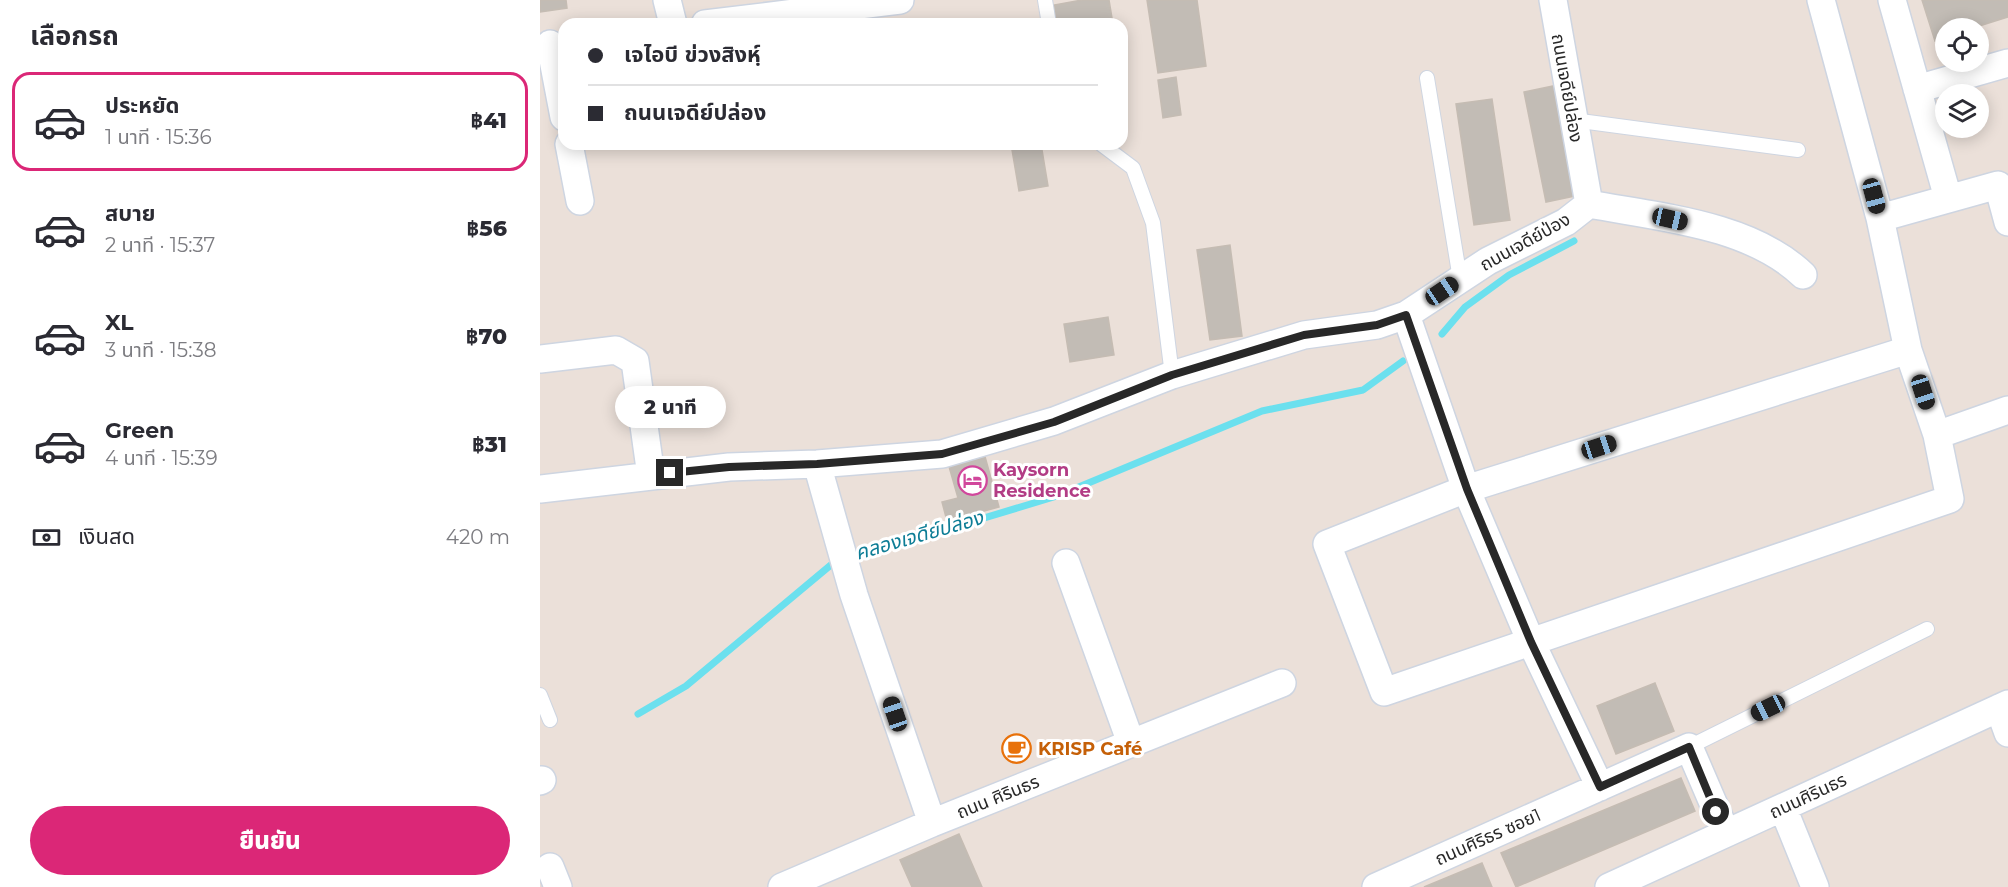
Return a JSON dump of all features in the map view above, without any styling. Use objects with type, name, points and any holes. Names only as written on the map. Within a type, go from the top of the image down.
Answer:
[{"type":"street","points":[[667,0],[672,18]]},
{"type":"street","points":[[730,18],[773,8],[900,0]]},
{"type":"street","name":"ถนนเจดีย์ปล่อง","points":[[1552,0],[1582,177]]},
{"type":"street","points":[[1821,0],[1880,218],[1908,350],[1937,435],[1950,500],[1384,692],[1327,544],[1467,489],[1908,350]]},
{"type":"street","points":[[1892,0],[1948,198]]},
{"type":"street","points":[[551,44],[558,83]]},
{"type":"street","points":[[1917,89],[2008,63]]},
{"type":"street","points":[[570,150],[580,201]]},
{"type":"street","name":"ถนนเจดีย์ป่อง","points":[[1406,315],[1488,261],[1566,222],[1589,204],[1582,177]]},
{"type":"street","points":[[1880,218],[1998,186],[2008,222]]},
{"type":"street","points":[[1589,204],[1714,229],[1764,246],[1789,262],[1803,275]]},
{"type":"street","points":[[540,489],[729,467],[817,464],[942,454],[1054,422],[1172,375],[1304,335],[1377,325],[1406,315],[1467,489],[1531,642],[1600,787]]},
{"type":"street","points":[[540,358],[616,350],[635,361],[651,476]]},
{"type":"street","points":[[1937,435],[2008,410]]},
{"type":"street","points":[[817,464],[848,573],[932,823]]},
{"type":"street","points":[[1066,563],[1131,743]]},
{"type":"street","name":"ถนน ศิรินธร","points":[[782,887],[932,823],[1282,683]]},
{"type":"street","name":"ถนนศิรินธร","points":[[1609,887],[1783,808],[2005,715]]},
{"type":"street","points":[[1689,747],[1726,834]]},
{"type":"street","name":"ถนนศิริธร ซอย1","points":[[1376,887],[1689,747]]},
{"type":"street","points":[[1783,808],[1815,887]]},
{"type":"lane","points":[[1045,0],[1048,18]]},
{"type":"lane","points":[[1427,78],[1460,279]]},
{"type":"lane","points":[[1573,120],[1798,150]]},
{"type":"lane","points":[[1109,150],[1133,168],[1153,223],[1172,375]]},
{"type":"lane","points":[[1689,747],[1927,629]]},
{"type":"lane","points":[[540,695],[550,720]]},
{"type":"building","points":[[540,0],[566,0],[567,8],[540,12]]},
{"type":"building","points":[[1082,0],[1109,0],[1112,18],[1056,18],[1054,5]]},
{"type":"building","points":[[1147,0],[1197,0],[1206,66],[1158,73]]},
{"type":"building","points":[[1922,0],[2008,0],[2008,17],[1989,23],[1989,18],[1935,18],[1935,41]]},
{"type":"building","points":[[1176,77],[1181,115],[1163,118],[1158,80]]},
{"type":"building","points":[[1558,85],[1580,195],[1546,202],[1524,92]]},
{"type":"building","points":[[1492,99],[1510,220],[1474,225],[1456,104]]},
{"type":"building","points":[[1012,150],[1042,150],[1048,186],[1019,191]]},
{"type":"building","points":[[1230,245],[1242,336],[1210,340],[1197,250]]},
{"type":"building","points":[[1108,317],[1114,355],[1070,362],[1064,324]]},
{"type":"building","name":"Kaysorn Residence","points":[[984,453],[999,507],[947,521],[942,502],[958,498],[948,463]]},
{"type":"building","points":[[1655,683],[1674,731],[1616,754],[1597,706]]},
{"type":"building","points":[[1681,778],[1695,811],[1516,887],[1501,853]]},
{"type":"building","points":[[959,834],[982,887],[912,887],[900,860]]},
{"type":"building","points":[[1482,863],[1492,887],[1424,887]]},
{"type":"waterway","points":[[1442,334],[1465,307],[1509,275],[1574,241]]},
{"type":"waterway","name":"คลองเจดีย์ปล่อง","points":[[849,556],[871,552],[1057,496],[1262,411],[1363,390],[1403,361]]},
{"type":"waterway","name":"คลองเจดีย์ปล่อง","points":[[638,714],[686,686],[838,559]]},
{"type":"place","name":"Kaysorn Residence","points":[[972,480]]},
{"type":"place","name":"KRISP Café","points":[[1017,749]]},
{"type":"route","points":[[670,473],[729,467],[817,464],[942,454],[1054,422],[1172,375],[1304,335],[1377,325],[1406,315],[1467,489],[1531,642],[1600,787],[1689,747],[1716,812]]}]
